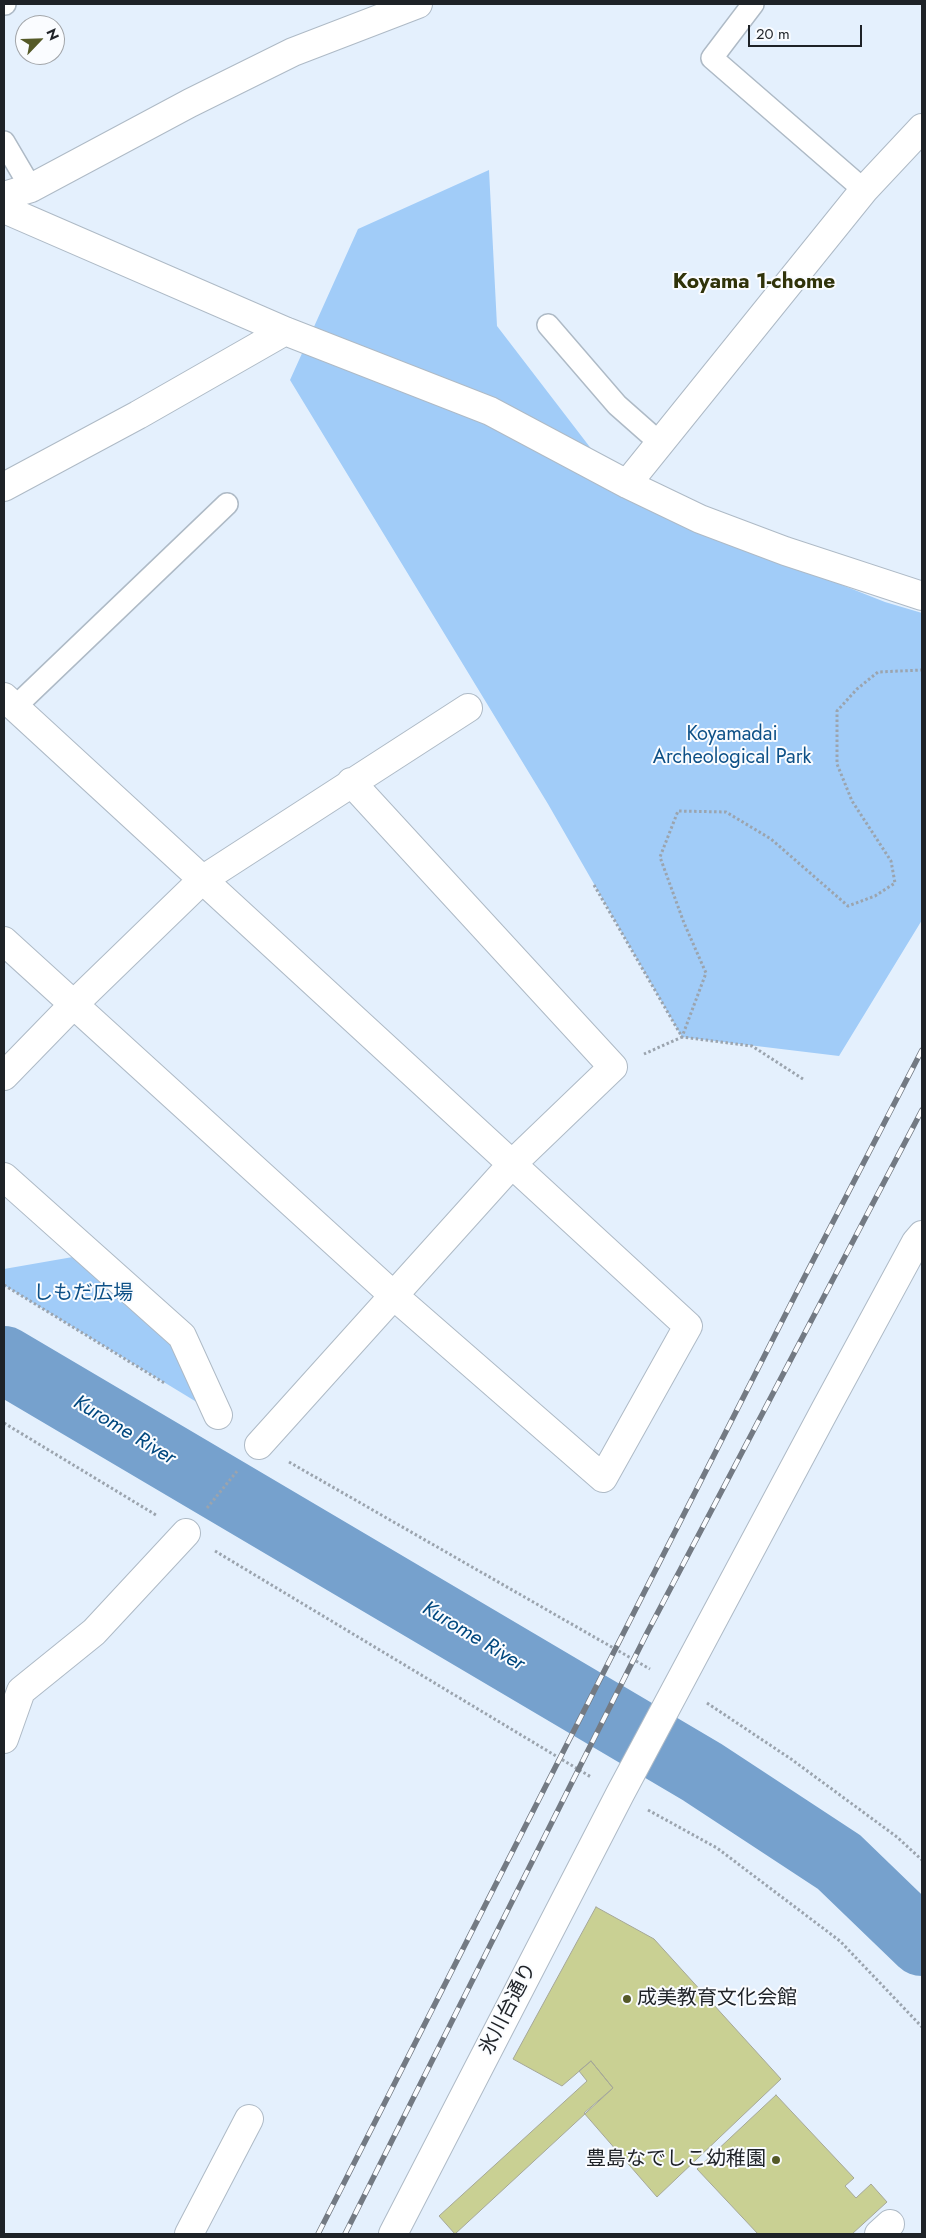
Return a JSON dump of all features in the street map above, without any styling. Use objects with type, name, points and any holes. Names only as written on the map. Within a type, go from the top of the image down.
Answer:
[{"type":"street","points":[[4,196],[31,188],[190,103],[293,52],[418,4]]},
{"type":"street","points":[[628,484],[864,190],[922,128]]},
{"type":"street","points":[[4,209],[285,331],[490,411],[628,484],[700,519],[785,551],[922,596]]},
{"type":"street","points":[[4,487],[138,415],[285,331]]},
{"type":"street","points":[[4,941],[393,1295],[603,1478],[688,1326],[9,702]]},
{"type":"street","points":[[4,1076],[73,1005],[202,880],[350,782],[468,708]]},
{"type":"street","points":[[259,1445],[512,1164],[613,1067],[350,782]]},
{"type":"street","points":[[4,1177],[182,1336],[218,1415]]},
{"type":"street","name":"氷川台通り","points":[[393,2234],[622,1789],[916,1242],[922,1235]]},
{"type":"street","points":[[4,1739],[21,1691],[94,1632],[186,1533]]},
{"type":"street","points":[[189,2234],[248,2119]]},
{"type":"lane","points":[[753,4],[712,58],[864,190]]},
{"type":"lane","points":[[4,142],[31,188]]},
{"type":"lane","points":[[548,324],[616,405],[660,443]]},
{"type":"lane","points":[[9,702],[227,504]]},
{"type":"path","points":[[682,1037],[706,973],[684,924],[660,857],[678,811],[726,812],[771,839],[848,906],[875,896],[894,882],[891,862],[852,801],[838,764],[837,711],[857,689],[878,672],[922,670]]},
{"type":"path","points":[[594,884],[682,1037]]},
{"type":"path","points":[[613,1067],[682,1037],[752,1046],[803,1079]]},
{"type":"path","points":[[4,1285],[168,1385]]},
{"type":"path","points":[[4,1424],[622,1789],[717,1848],[840,1941],[922,2027]]},
{"type":"path","points":[[186,1533],[259,1445],[791,1759],[897,1837],[922,1860]]},
{"type":"green space","name":"Koyamadai Archeological Park","points":[[489,170],[497,326],[632,502],[885,602],[922,613],[922,920],[839,1056],[682,1037],[548,804],[290,380],[358,229]]},
{"type":"green space","name":"しもだ広場","points":[[90,1254],[182,1336],[218,1415],[4,1285],[4,1269]]},
{"type":"building","name":"成美教育文化会館","points":[[596,1907],[654,1939],[781,2079],[657,2197],[584,2113],[613,2088],[591,2061],[562,2086],[513,2059]]},
{"type":"building","points":[[591,2061],[613,2088],[455,2234],[439,2216],[587,2081],[579,2071]]},
{"type":"building","points":[[776,2095],[854,2178],[845,2186],[856,2198],[871,2184],[887,2202],[852,2234],[758,2234],[697,2169]]},
{"type":"waterway","name":"Kurome River","points":[[4,1360],[702,1772],[839,1862],[922,1942]]},
{"type":"railway","points":[[318,2234],[804,1278],[922,1050]]},
{"type":"railway","points":[[345,2234],[647,1633],[922,1110]]},
{"type":"place","name":"成美教育文化会館","points":[[627,1999]]},
{"type":"place","name":"豊島なでしこ幼稚園","points":[[776,2160]]},
{"type":"district","name":"Koyama 1-chome","points":[[754,283]]}]
